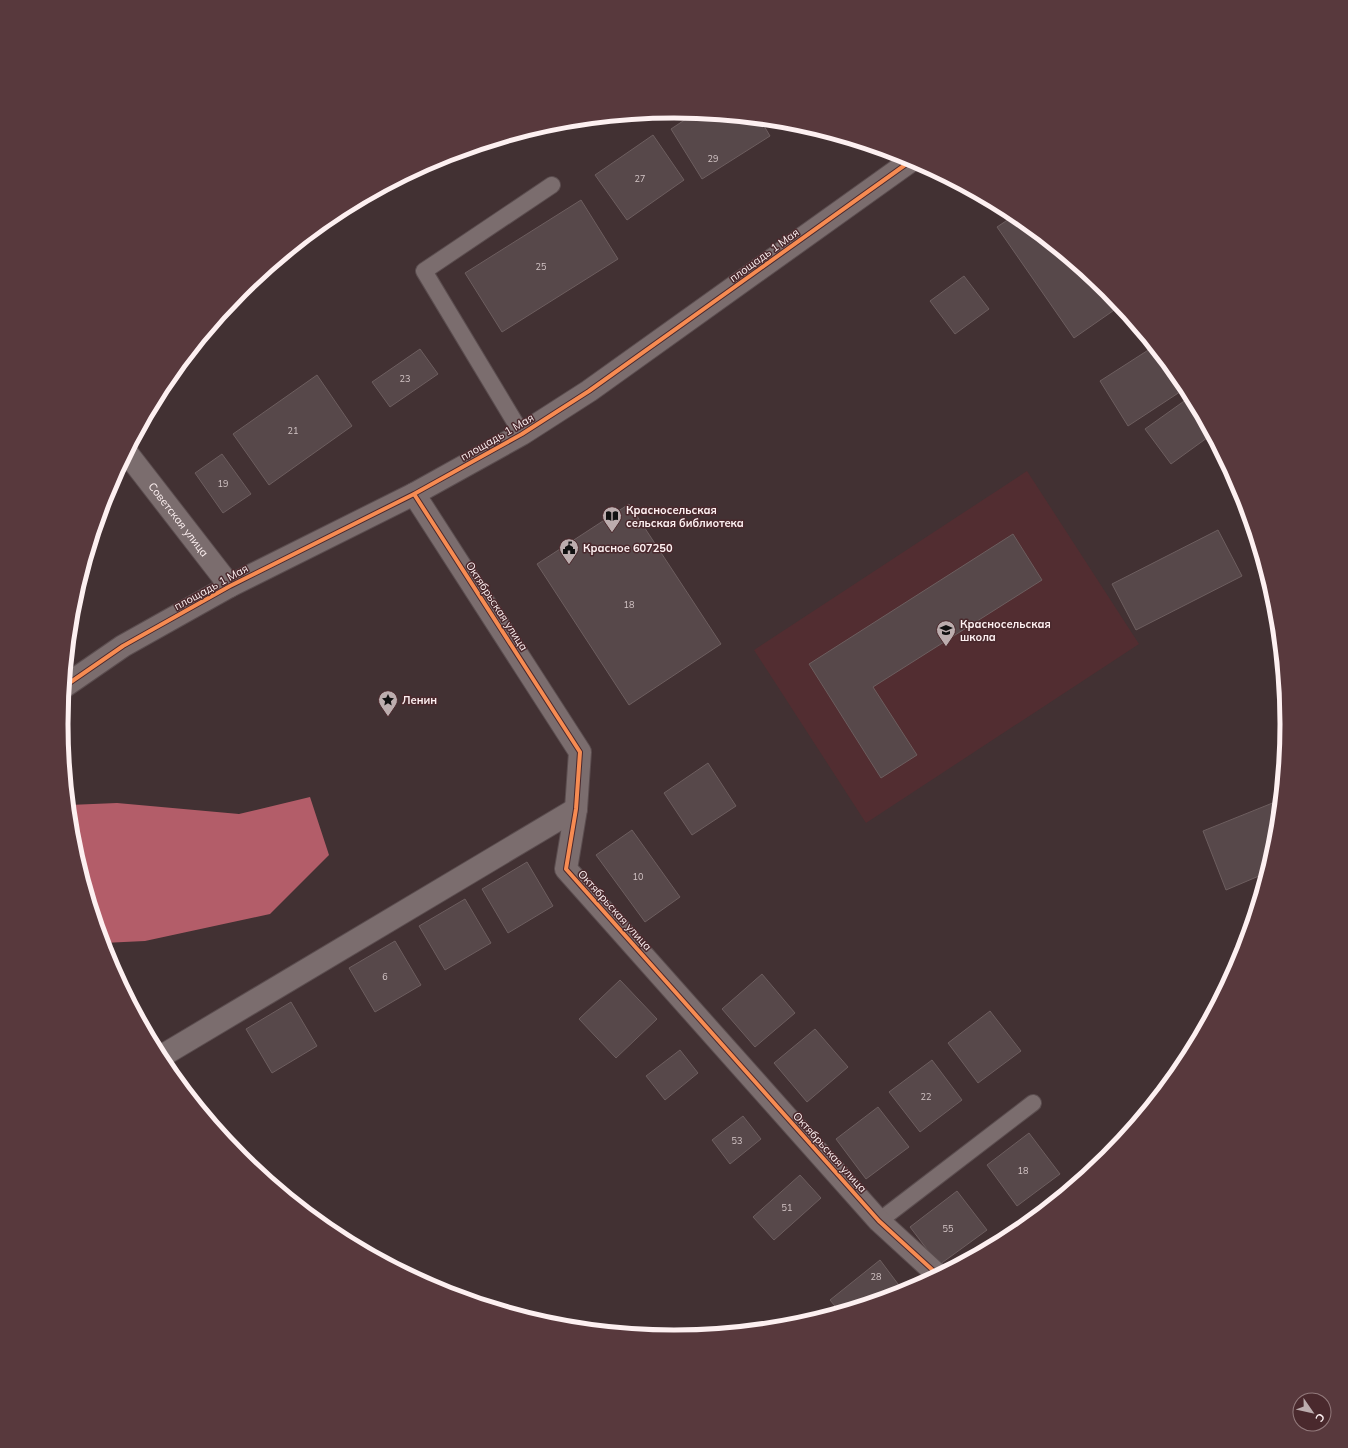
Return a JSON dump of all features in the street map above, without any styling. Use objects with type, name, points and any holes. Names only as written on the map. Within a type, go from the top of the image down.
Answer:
[{"type":"street","name":"площадь 1 Мая","points":[[69,683],[123,646],[230,586],[414,494],[522,434],[602,382],[906,164]]},
{"type":"street","name":"Советская улица","points":[[130,456],[230,586]]},
{"type":"street","name":"Октябрьская улица","points":[[414,494],[580,752],[576,809],[566,869],[879,1221],[934,1271]]},
{"type":"street","points":[[166,1054],[576,809]]},
{"type":"lane","points":[[522,434],[424,271],[552,185]]},
{"type":"lane","points":[[879,1221],[1033,1103]]},
{"type":"shaded area","name":"Красносельская школа","points":[[1027,471],[1139,644],[866,823],[754,650]]},
{"type":"shaded area","points":[[310,797],[329,855],[270,914],[145,941],[109,943],[100,919],[89,881],[73,805],[117,803],[239,814]]},
{"type":"building","points":[[687,118],[714,119],[763,125],[770,136],[702,179],[671,129]]},
{"type":"building","points":[[653,135],[684,180],[627,220],[595,175]]},
{"type":"building","points":[[581,200],[618,259],[502,332],[465,273]]},
{"type":"building","points":[[1009,219],[1011,220],[1074,268],[1116,309],[1074,338],[997,227]]},
{"type":"building","points":[[964,276],[989,309],[955,334],[930,301]]},
{"type":"building","points":[[420,349],[438,374],[390,407],[372,382]]},
{"type":"building","points":[[1150,349],[1181,391],[1128,426],[1100,381]]},
{"type":"building","points":[[317,375],[352,426],[269,485],[233,434]]},
{"type":"building","points":[[1186,400],[1208,437],[1171,464],[1145,429]]},
{"type":"building","points":[[222,454],[251,494],[223,513],[195,473]]},
{"type":"building","points":[[629,504],[721,644],[629,705],[537,564]]},
{"type":"building","points":[[1218,530],[1242,576],[1136,630],[1112,584]]},
{"type":"building","points":[[1013,534],[1042,580],[873,687],[917,755],[881,778],[809,664]]},
{"type":"building","points":[[708,763],[736,806],[692,835],[664,793]]},
{"type":"building","points":[[1275,802],[1260,875],[1226,890],[1203,831]]},
{"type":"building","points":[[632,830],[680,897],[645,922],[596,855]]},
{"type":"building","points":[[527,862],[553,906],[508,933],[482,889]]},
{"type":"building","points":[[465,899],[491,943],[445,970],[419,926]]},
{"type":"building","points":[[395,941],[421,985],[375,1012],[349,968]]},
{"type":"building","points":[[762,974],[795,1013],[755,1047],[722,1009]]},
{"type":"building","points":[[620,980],[657,1019],[616,1058],[579,1019]]},
{"type":"building","points":[[291,1002],[317,1046],[272,1073],[246,1029]]},
{"type":"building","points":[[990,1011],[1021,1051],[978,1083],[948,1043]]},
{"type":"building","points":[[815,1029],[848,1067],[807,1102],[774,1063]]},
{"type":"building","points":[[680,1050],[698,1073],[665,1100],[646,1076]]},
{"type":"building","points":[[932,1060],[962,1100],[920,1132],[889,1092]]},
{"type":"building","points":[[878,1107],[909,1147],[866,1179],[836,1139]]},
{"type":"building","points":[[743,1116],[761,1139],[730,1164],[712,1140]]},
{"type":"building","points":[[1029,1133],[1060,1174],[1017,1206],[987,1165]]},
{"type":"building","points":[[800,1175],[821,1198],[774,1240],[753,1217]]},
{"type":"building","points":[[957,1191],[987,1230],[939,1265],[910,1227]]},
{"type":"building","points":[[880,1260],[900,1286],[869,1298],[836,1308],[830,1300]]},
{"type":"cycle path","points":[[69,683],[123,646],[230,586],[414,494],[522,434],[589,391],[906,164]]},
{"type":"cycle path","points":[[414,494],[580,752],[576,809],[566,869],[879,1221],[934,1271]]},
{"type":"place","name":"Красносельская сельская библиотека","points":[[612,533]]},
{"type":"place","name":"Красное 607250","points":[[569,565]]},
{"type":"place","name":"Красносельская школа","points":[[946,647]]},
{"type":"place","name":"Ленин","points":[[388,717]]}]
